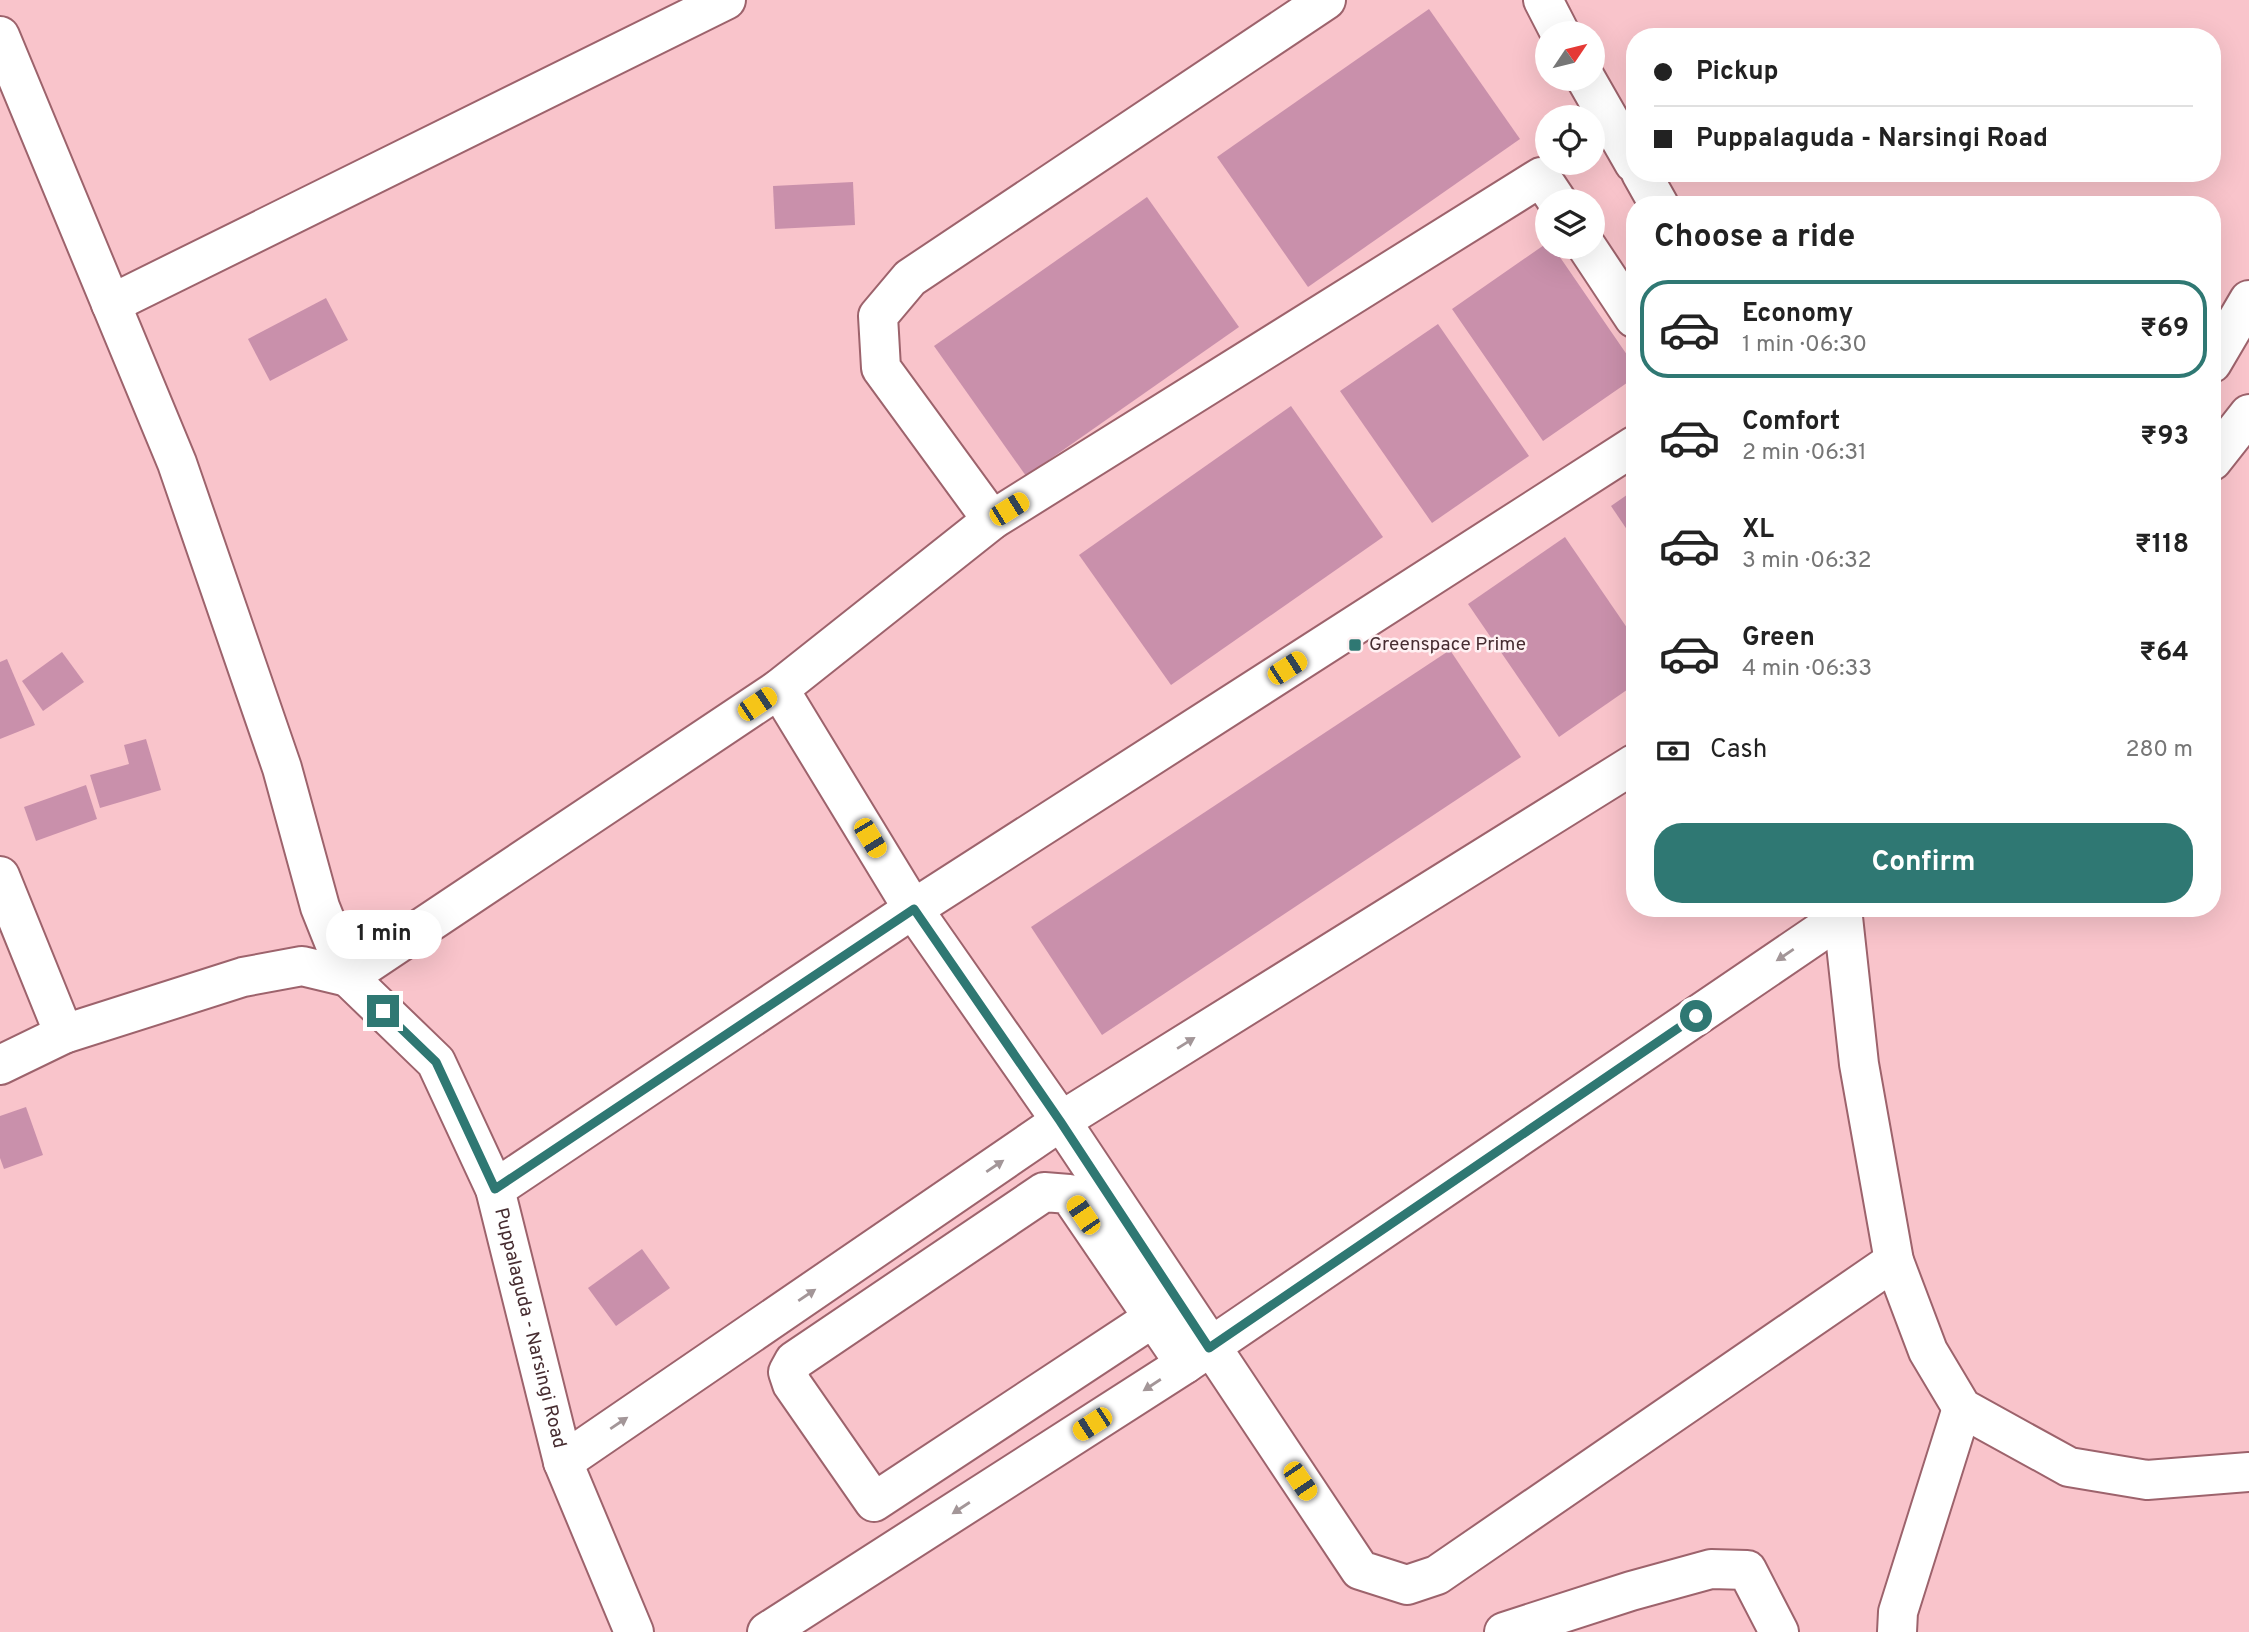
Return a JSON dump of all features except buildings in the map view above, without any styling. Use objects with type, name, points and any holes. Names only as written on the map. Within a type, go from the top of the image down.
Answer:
[{"type":"street","points":[[111,304],[726,0]]},
{"type":"street","points":[[992,520],[881,368],[878,316],[910,278],[1326,0]]},
{"type":"street","points":[[1543,0],[1554,21]]},
{"type":"street","points":[[0,36],[177,463],[282,768],[320,907],[348,977]]},
{"type":"street","points":[[1593,91],[1626,149]]},
{"type":"street","points":[[0,1065],[64,1034],[243,977],[302,966],[348,977],[779,689],[992,520],[1541,177],[1550,189]]},
{"type":"street","points":[[1595,259],[1626,306]]},
{"type":"street","points":[[2221,348],[2249,300]]},
{"type":"street","points":[[2221,450],[2249,414]]},
{"type":"street","points":[[495,1189],[914,909],[1626,451]]},
{"type":"street","points":[[779,689],[914,909],[1060,1121],[1197,1356],[1360,1570],[1407,1585],[1437,1576],[1894,1261]]},
{"type":"street","points":[[563,1462],[1060,1121],[1626,769]]},
{"type":"street","points":[[0,876],[64,1034]]},
{"type":"street","points":[[767,1632],[1197,1356],[1836,917]]},
{"type":"street","points":[[1842,917],[1859,1065],[1894,1261],[1928,1351],[1962,1408],[2069,1467],[2147,1480],[2249,1472]]},
{"type":"street","name":"Puppalaguda - Narsingi Road","points":[[348,977],[436,1062],[495,1189],[563,1462],[634,1632]]},
{"type":"street","points":[[1153,1318],[874,1503],[792,1384],[788,1372],[794,1361],[1044,1192],[1069,1194],[1153,1318],[1197,1356]]},
{"type":"street","points":[[1897,1632],[1898,1612],[1962,1408]]},
{"type":"street","points":[[1504,1632],[1711,1569],[1747,1570],[1779,1632]]},
{"type":"place","name":"Greenspace Prime","points":[[1355,645]]},
{"type":"route","points":[[383,1011],[436,1062],[495,1189],[914,909],[1060,1121],[1209,1348],[1696,1016]]}]
